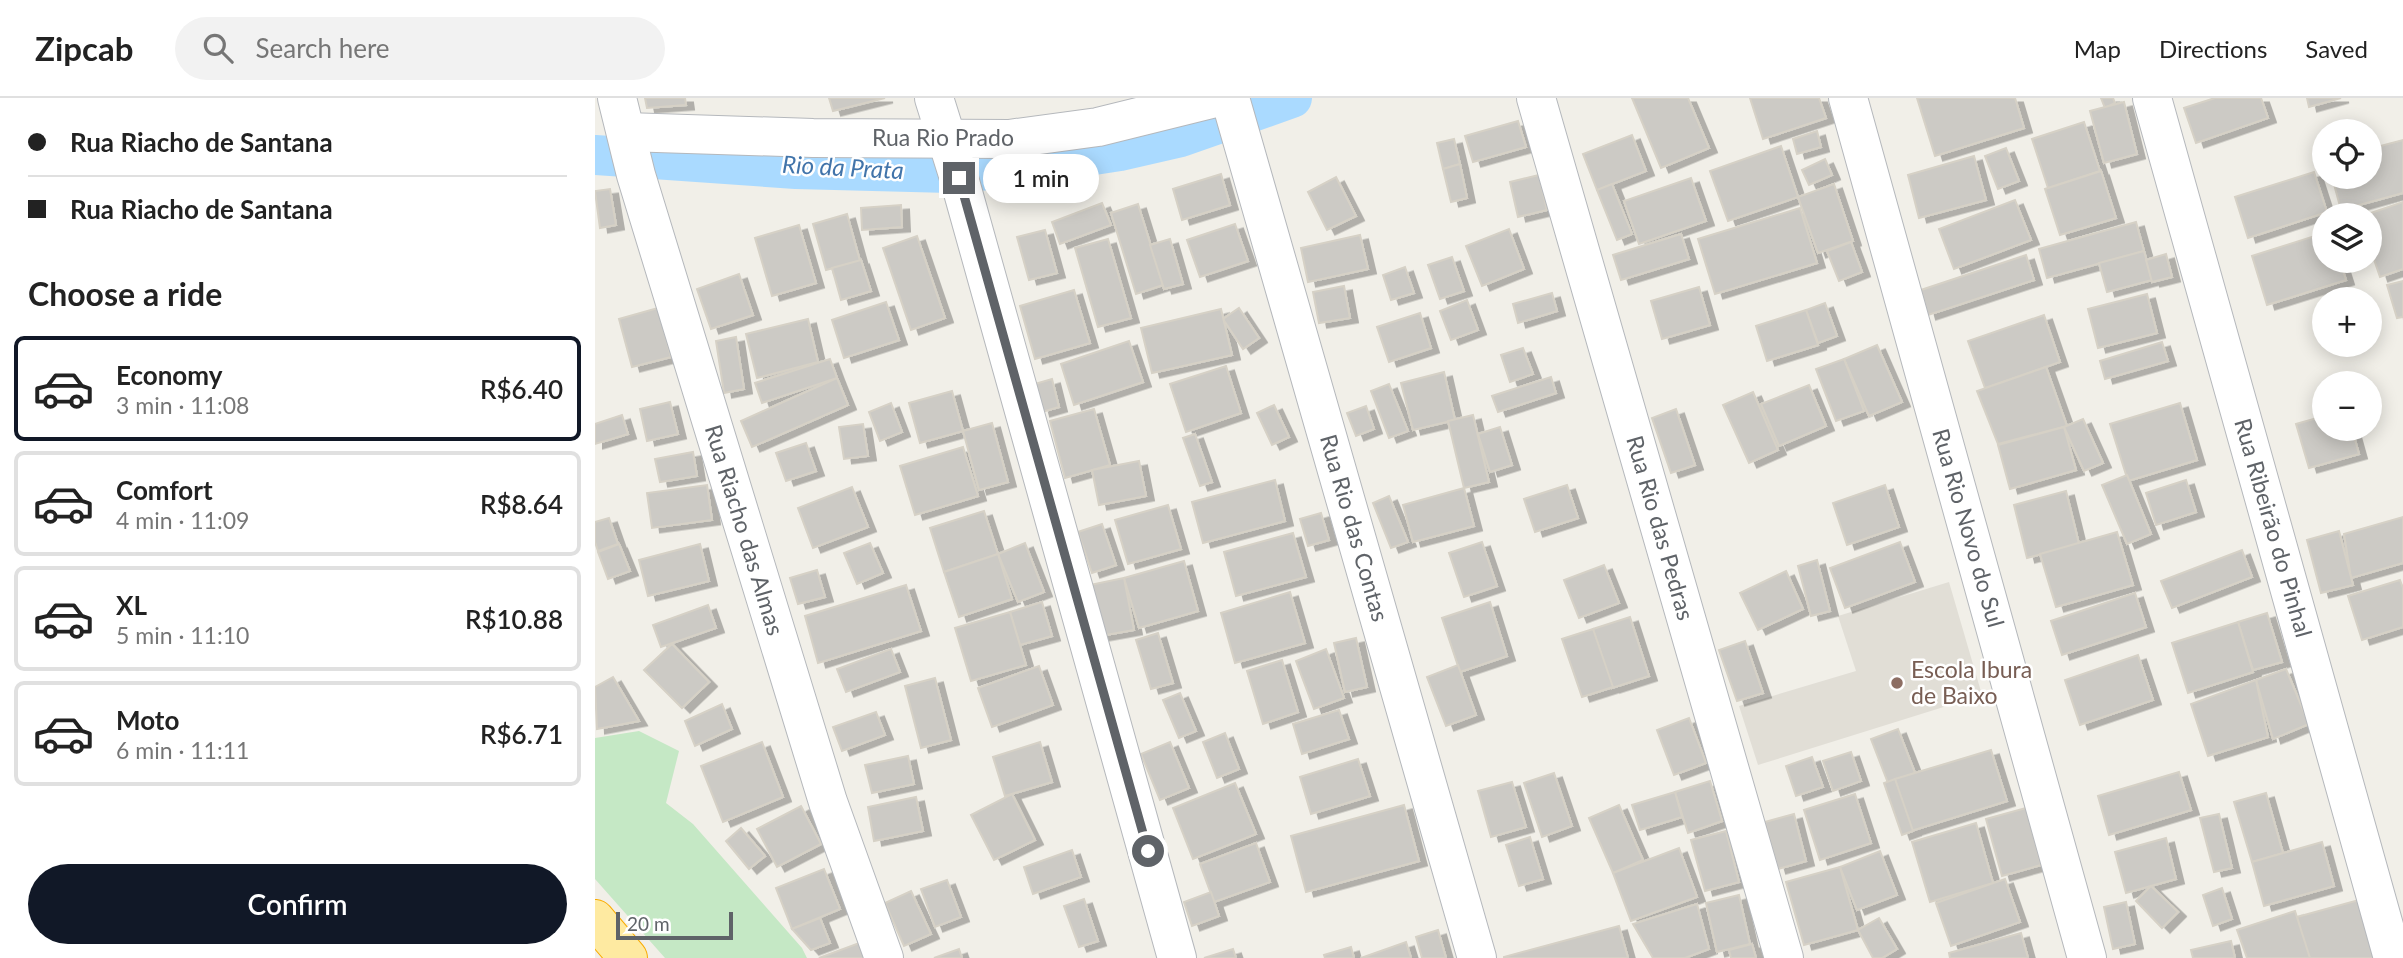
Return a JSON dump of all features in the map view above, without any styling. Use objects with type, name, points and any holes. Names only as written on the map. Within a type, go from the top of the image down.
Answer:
[{"type":"highway","points":[[595,919],[628,958]]},
{"type":"street","points":[[934,98],[1178,958]]},
{"type":"street","name":"Rua Rio Prado","points":[[626,135],[951,153],[1009,139],[1098,127],[1215,98]]},
{"type":"street","name":"Rua Rio das Contas","points":[[1230,98],[1477,958]]},
{"type":"street","name":"Rua Rio das Pedras","points":[[1537,98],[1784,958]]},
{"type":"street","name":"Rua Rio Novo do Sul","points":[[1848,98],[2087,958]]},
{"type":"street","name":"Rua Ribeirão do Pinhal","points":[[2153,98],[2393,958]]},
{"type":"street","name":"Rua Riacho das Almas","points":[[626,135],[828,802],[884,958]]},
{"type":"shaded area","name":"Escola Ibura de Baixo","points":[[1949,582],[1982,695],[1758,765],[1739,706],[1856,671],[1838,616]]},
{"type":"green space","points":[[639,731],[679,751],[666,803],[693,824],[802,948],[807,958],[665,958],[595,879],[595,738]]},
{"type":"building","points":[[645,98],[685,98],[686,105],[647,108]]},
{"type":"building","points":[[829,98],[885,98],[833,111]]},
{"type":"building","points":[[1632,98],[1688,98],[1709,148],[1661,168]]},
{"type":"building","points":[[1750,98],[1819,98],[1826,118],[1763,139]]},
{"type":"building","points":[[1917,98],[2015,98],[2024,128],[1935,156]]},
{"type":"building","points":[[2101,98],[2113,98],[2115,103],[2105,108]]},
{"type":"building","points":[[2215,98],[2261,98],[2268,118],[2196,143],[2184,108]]},
{"type":"building","points":[[2307,98],[2341,98],[2309,107]]},
{"type":"building","points":[[2124,102],[2137,154],[2104,163],[2090,111]]},
{"type":"building","points":[[1518,121],[1526,147],[1473,162],[1465,136]]},
{"type":"building","points":[[2084,122],[2100,171],[2048,188],[2032,139]]},
{"type":"building","points":[[1817,131],[1821,147],[1797,154],[1793,139]]},
{"type":"building","points":[[1632,135],[1646,171],[1597,190],[1583,154]]},
{"type":"building","points":[[1454,139],[1460,164],[1443,169],[1437,143]]},
{"type":"building","points":[[2403,140],[2403,193],[2367,203],[2339,203],[2335,189],[2382,189],[2382,146]]},
{"type":"building","points":[[1781,146],[1798,197],[1728,221],[1710,171]]},
{"type":"building","points":[[2006,148],[2019,181],[1998,189],[1985,156]]},
{"type":"building","points":[[1974,156],[1986,200],[1919,218],[1908,175]]},
{"type":"building","points":[[1825,159],[1832,175],[1809,185],[1802,170]]},
{"type":"building","points":[[1460,164],[1467,198],[1451,202],[1443,169]]},
{"type":"building","points":[[2101,171],[2116,218],[2060,235],[2045,189]]},
{"type":"building","points":[[2312,173],[2312,189],[2320,189],[2324,203],[2312,203],[2312,217],[2248,238],[2235,197]]},
{"type":"building","points":[[1221,174],[1230,205],[1182,220],[1173,189]]},
{"type":"building","points":[[1539,175],[1547,210],[1518,217],[1510,182]]},
{"type":"building","points":[[1336,177],[1356,216],[1327,230],[1308,192]]},
{"type":"building","points":[[1691,178],[1706,221],[1639,244],[1624,201]]},
{"type":"building","points":[[1612,184],[1632,234],[1617,240],[1597,190]]},
{"type":"building","points":[[1834,184],[1853,241],[1818,253],[1798,197]]},
{"type":"building","points":[[610,189],[616,225],[600,228],[595,191]]},
{"type":"building","points":[[2015,200],[2031,240],[1954,269],[1939,229]]},
{"type":"building","points":[[2403,202],[2403,269],[2380,277],[2379,273],[2382,273],[2382,209]]},
{"type":"building","points":[[1102,203],[1111,225],[1060,244],[1052,222]]},
{"type":"building","points":[[1138,204],[1163,285],[1136,294],[1111,213]]},
{"type":"building","points":[[901,205],[902,227],[862,230],[861,208]]},
{"type":"building","points":[[1800,208],[1817,263],[1715,294],[1698,239]]},
{"type":"building","points":[[847,214],[860,261],[826,270],[813,224]]},
{"type":"building","points":[[2136,222],[2144,251],[2047,278],[2039,249]]},
{"type":"building","points":[[1235,224],[1248,261],[1200,277],[1187,240]]},
{"type":"building","points":[[799,225],[816,283],[772,296],[755,238]]},
{"type":"building","points":[[1509,229],[1524,269],[1482,286],[1466,246]]},
{"type":"building","points":[[1045,230],[1057,273],[1029,280],[1017,237]]},
{"type":"building","points":[[1681,234],[1689,259],[1621,280],[1613,255]]},
{"type":"building","points":[[1360,235],[1368,269],[1308,282],[1301,248]]},
{"type":"building","points":[[917,236],[945,318],[911,330],[883,248]]},
{"type":"building","points":[[2312,237],[2312,273],[2344,273],[2346,280],[2324,287],[2312,287],[2312,291],[2267,305],[2252,256]]},
{"type":"building","points":[[1108,239],[1131,318],[1098,327],[1075,248]]},
{"type":"building","points":[[1170,239],[1183,284],[1164,289],[1150,245]]},
{"type":"building","points":[[1851,242],[1862,272],[1839,281],[1827,251]]},
{"type":"building","points":[[2144,251],[2152,280],[2107,292],[2099,263]]},
{"type":"building","points":[[2166,254],[2172,277],[2152,282],[2146,260]]},
{"type":"building","points":[[2026,255],[2034,280],[1928,315],[1921,290]]},
{"type":"building","points":[[1452,257],[1464,291],[1440,299],[1428,265]]},
{"type":"building","points":[[861,260],[871,291],[841,300],[832,268]]},
{"type":"building","points":[[1405,267],[1414,293],[1391,300],[1383,275]]},
{"type":"building","points":[[739,274],[753,315],[711,329],[697,289]]},
{"type":"building","points":[[2403,281],[2403,317],[2397,318],[2387,285]]},
{"type":"building","points":[[1344,286],[1350,318],[1319,323],[1313,292]]},
{"type":"building","points":[[1699,287],[1710,325],[1662,339],[1651,301]]},
{"type":"building","points":[[1074,290],[1090,343],[1035,359],[1020,306]]},
{"type":"building","points":[[1552,293],[1557,311],[1518,323],[1513,304]]},
{"type":"building","points":[[2147,294],[2157,333],[2098,348],[2088,309]]},
{"type":"building","points":[[1467,300],[1478,330],[1451,340],[1440,311]]},
{"type":"building","points":[[886,302],[899,340],[844,358],[832,320]]},
{"type":"building","points":[[1825,303],[1837,336],[1818,343],[1806,310]]},
{"type":"building","points":[[658,308],[671,357],[632,367],[619,319]]},
{"type":"building","points":[[1239,308],[1259,338],[1243,349],[1223,319]]},
{"type":"building","points":[[1221,309],[1232,355],[1152,373],[1141,328]]},
{"type":"building","points":[[1806,310],[1818,345],[1767,361],[1756,326]]},
{"type":"building","points":[[1420,313],[1431,348],[1389,362],[1377,327]]},
{"type":"building","points":[[2044,315],[2060,362],[1985,388],[1968,341]]},
{"type":"building","points":[[808,319],[818,362],[757,378],[746,334]]},
{"type":"building","points":[[736,337],[744,389],[724,393],[716,341]]},
{"type":"building","points":[[1129,341],[1143,382],[1074,405],[1061,364]]},
{"type":"building","points":[[2162,342],[2168,361],[2105,379],[2100,361]]},
{"type":"building","points":[[1877,345],[1902,402],[1869,416],[1844,359]]},
{"type":"building","points":[[1523,348],[1533,374],[1510,382],[1501,355]]},
{"type":"building","points":[[830,359],[837,378],[762,403],[755,383]]},
{"type":"building","points":[[1844,359],[1864,411],[1836,421],[1816,369]]},
{"type":"building","points":[[1226,366],[1241,413],[1186,432],[1170,384]]},
{"type":"building","points":[[2046,367],[2067,426],[1998,444],[1977,391]]},
{"type":"building","points":[[1444,372],[1455,420],[1413,430],[1401,383]]},
{"type":"building","points":[[1551,377],[1556,393],[1498,412],[1492,396]]},
{"type":"building","points":[[837,378],[848,405],[752,447],[741,421]]},
{"type":"building","points":[[1052,379],[1059,407],[1042,412],[1035,384]]},
{"type":"building","points":[[1389,384],[1408,431],[1389,438],[1371,391]]},
{"type":"building","points":[[1809,385],[1826,426],[1779,446],[1761,404]]},
{"type":"building","points":[[952,391],[963,431],[920,443],[909,403]]},
{"type":"building","points":[[1753,392],[1778,450],[1749,463],[1723,405]]},
{"type":"building","points":[[670,402],[678,434],[647,441],[640,409]]},
{"type":"building","points":[[891,403],[902,432],[880,441],[869,412]]},
{"type":"building","points":[[2180,403],[2197,460],[2128,481],[2110,424]]},
{"type":"building","points":[[1274,405],[1289,437],[1272,445],[1257,413]]},
{"type":"building","points":[[1366,406],[1374,429],[1356,436],[1347,413]]},
{"type":"building","points":[[1094,409],[1110,465],[1065,478],[1050,421]]},
{"type":"building","points":[[1676,409],[1695,465],[1671,473],[1652,418]]},
{"type":"building","points":[[622,415],[628,434],[595,444],[595,424]]},
{"type":"building","points":[[1473,415],[1489,482],[1464,488],[1448,421]]},
{"type":"building","points":[[2083,419],[2103,463],[2084,471],[2064,427]]},
{"type":"building","points":[[2312,419],[2312,441],[2355,441],[2359,454],[2309,468],[2296,424]]},
{"type":"building","points":[[992,423],[1008,482],[979,490],[963,431]]},
{"type":"building","points":[[863,424],[868,456],[844,459],[839,427]]},
{"type":"building","points":[[1500,427],[1512,465],[1490,472],[1478,434]]},
{"type":"building","points":[[2064,427],[2076,470],[2010,489],[1998,445]]},
{"type":"building","points":[[1195,434],[1212,482],[1200,486],[1183,438]]},
{"type":"building","points":[[806,443],[816,471],[786,481],[776,453]]},
{"type":"building","points":[[963,447],[978,496],[915,515],[900,466]]},
{"type":"building","points":[[693,452],[697,476],[660,482],[655,459]]},
{"type":"building","points":[[1139,461],[1146,496],[1099,505],[1092,470]]},
{"type":"building","points":[[2127,475],[2151,534],[2127,544],[2102,485]]},
{"type":"building","points":[[1275,480],[1285,521],[1203,543],[1192,502]]},
{"type":"building","points":[[2186,480],[2196,512],[2156,525],[2146,493]]},
{"type":"building","points":[[707,485],[712,520],[652,528],[647,493]]},
{"type":"building","points":[[1567,485],[1578,518],[1535,532],[1524,499]]},
{"type":"building","points":[[1885,485],[1899,527],[1847,545],[1833,503]]},
{"type":"building","points":[[852,487],[868,527],[813,548],[798,508]]},
{"type":"building","points":[[1464,488],[1474,526],[1413,542],[1403,505]]},
{"type":"building","points":[[2066,491],[2079,544],[2027,558],[2014,505]]},
{"type":"building","points":[[1389,496],[1408,542],[1391,548],[1373,503]]},
{"type":"building","points":[[1168,505],[1181,549],[1128,564],[1115,520]]},
{"type":"building","points":[[984,511],[998,554],[944,572],[930,528]]},
{"type":"building","points":[[1321,513],[1329,540],[1308,546],[1300,519]]},
{"type":"building","points":[[2403,517],[2403,563],[2351,578],[2344,534]]},
{"type":"building","points":[[609,518],[618,544],[598,551],[595,522]]},
{"type":"building","points":[[1102,524],[1116,565],[1092,573],[1078,532]]},
{"type":"building","points":[[2339,531],[2353,585],[2321,593],[2307,540]]},
{"type":"building","points":[[2117,532],[2133,585],[2056,607],[2040,554]]},
{"type":"building","points":[[1293,533],[1306,577],[1236,596],[1224,552]]},
{"type":"building","points":[[1482,542],[1497,586],[1464,597],[1449,553]]},
{"type":"building","points":[[1900,542],[1915,582],[1845,608],[1830,568]]},
{"type":"building","points":[[870,543],[883,573],[857,584],[844,553]]},
{"type":"building","points":[[1025,543],[1044,592],[1018,602],[998,554]]},
{"type":"building","points":[[619,544],[630,571],[608,579],[598,552]]},
{"type":"building","points":[[700,544],[709,581],[648,596],[639,560]]},
{"type":"building","points":[[2242,550],[2252,577],[2172,608],[2161,581]]},
{"type":"building","points":[[998,554],[1012,599],[959,617],[944,572]]},
{"type":"building","points":[[1817,560],[1830,611],[1811,616],[1798,566]]},
{"type":"building","points":[[1184,561],[1198,611],[1139,628],[1124,578]]},
{"type":"building","points":[[1604,565],[1619,603],[1579,618],[1564,580]]},
{"type":"building","points":[[817,570],[825,597],[798,604],[790,578]]},
{"type":"building","points":[[1786,571],[1803,609],[1758,630],[1740,593]]},
{"type":"building","points":[[1124,578],[1134,630],[1100,636],[1090,585]]},
{"type":"building","points":[[2400,580],[2403,588],[2403,627],[2362,640],[2348,596]]},
{"type":"building","points":[[906,585],[921,631],[818,663],[805,616]]},
{"type":"building","points":[[1290,592],[1305,643],[1235,663],[1221,613]]},
{"type":"building","points":[[2135,593],[2146,627],[2062,655],[2051,621]]},
{"type":"building","points":[[1042,602],[1052,636],[1020,645],[1010,612]]},
{"type":"building","points":[[1490,602],[1507,656],[1460,672],[1442,618]]},
{"type":"building","points":[[708,605],[716,628],[661,647],[653,625]]},
{"type":"building","points":[[1010,612],[1026,665],[971,681],[955,628]]},
{"type":"building","points":[[2267,613],[2282,662],[2253,670],[2238,622]]},
{"type":"building","points":[[1630,617],[1649,676],[1612,688],[1593,629]]},
{"type":"building","points":[[2238,622],[2253,672],[2188,693],[2172,643]]},
{"type":"building","points":[[1593,629],[1613,687],[1582,697],[1562,639]]},
{"type":"building","points":[[1158,633],[1173,683],[1151,689],[1136,640]]},
{"type":"building","points":[[1356,638],[1367,687],[1345,692],[1334,643]]},
{"type":"building","points":[[1745,641],[1763,693],[1737,701],[1719,650]]},
{"type":"building","points":[[672,644],[709,682],[682,708],[644,670]]},
{"type":"building","points":[[891,649],[900,672],[846,692],[837,669]]},
{"type":"building","points":[[1326,649],[1344,698],[1314,709],[1296,661]]},
{"type":"building","points":[[2138,655],[2153,700],[2080,725],[2065,680]]},
{"type":"building","points":[[1282,660],[1298,712],[1263,724],[1247,671]]},
{"type":"building","points":[[1458,665],[1476,715],[1446,726],[1427,677]]},
{"type":"building","points":[[1039,666],[1053,705],[992,727],[978,688]]},
{"type":"building","points":[[2286,669],[2309,724],[2273,739],[2256,680]]},
{"type":"building","points":[[613,677],[639,721],[597,729],[595,687]]},
{"type":"building","points":[[935,678],[951,740],[921,748],[905,686]]},
{"type":"building","points":[[2256,680],[2268,737],[2208,756],[2191,704]]},
{"type":"building","points":[[1180,693],[1196,731],[1179,738],[1163,700]]},
{"type":"building","points":[[722,704],[732,729],[695,746],[685,721]]},
{"type":"building","points":[[1339,710],[1349,739],[1302,754],[1293,724]]},
{"type":"building","points":[[876,712],[885,735],[842,751],[833,727]]},
{"type":"building","points":[[1689,718],[1706,763],[1674,775],[1657,730]]},
{"type":"building","points":[[1898,729],[1915,773],[1888,783],[1871,739]]},
{"type":"building","points":[[1225,733],[1239,769],[1217,778],[1203,742]]},
{"type":"building","points":[[762,742],[783,797],[723,822],[701,766]]},
{"type":"building","points":[[1040,742],[1052,782],[1005,796],[993,757]]},
{"type":"building","points":[[1170,742],[1189,788],[1160,800],[1141,754]]},
{"type":"building","points":[[1991,750],[2007,801],[1911,831],[1895,779]]},
{"type":"building","points":[[1851,752],[1861,781],[1833,791],[1823,761]]},
{"type":"building","points":[[908,756],[914,784],[872,793],[865,765]]},
{"type":"building","points":[[1812,757],[1823,787],[1796,796],[1786,766]]},
{"type":"building","points":[[1358,759],[1370,796],[1311,814],[1300,777]]},
{"type":"building","points":[[2179,772],[2191,810],[2109,835],[2098,796]]},
{"type":"building","points":[[1554,773],[1572,826],[1542,837],[1524,783]]},
{"type":"building","points":[[1895,779],[1913,831],[1902,835],[1884,783]]},
{"type":"building","points":[[1710,781],[1722,821],[1688,833],[1675,792]]},
{"type":"building","points":[[1512,782],[1526,827],[1491,837],[1478,791]]},
{"type":"building","points":[[1235,783],[1256,834],[1193,859],[1173,808]]},
{"type":"building","points":[[1675,792],[1682,817],[1640,830],[1632,805]]},
{"type":"building","points":[[2266,793],[2283,853],[2252,862],[2234,802]]},
{"type":"building","points":[[1012,794],[1035,840],[994,860],[971,815]]},
{"type":"building","points":[[1855,794],[1871,843],[1820,860],[1804,810]]},
{"type":"building","points":[[916,797],[923,831],[874,841],[868,807]]},
{"type":"building","points":[[1404,805],[1419,861],[1306,892],[1291,836]]},
{"type":"building","points":[[1619,805],[1643,860],[1613,873],[1589,818]]},
{"type":"building","points":[[801,806],[821,844],[777,867],[757,829]]},
{"type":"building","points":[[2026,808],[2041,865],[2002,876],[1986,819]]},
{"type":"building","points":[[1794,814],[1806,861],[1778,869],[1765,822]]},
{"type":"building","points":[[2219,814],[2232,868],[2214,872],[2200,818]]},
{"type":"building","points":[[1976,823],[1993,883],[1930,902],[1912,842]]},
{"type":"building","points":[[741,828],[765,856],[749,869],[726,841]]},
{"type":"building","points":[[1726,831],[1739,882],[1705,891],[1691,840]]},
{"type":"building","points":[[1530,837],[1543,879],[1519,886],[1506,845]]},
{"type":"building","points":[[2166,838],[2176,879],[2126,893],[2115,852]]},
{"type":"building","points":[[2322,842],[2334,886],[2264,906],[2252,862]]},
{"type":"building","points":[[1256,843],[1270,882],[1214,902],[1200,864]]},
{"type":"building","points":[[1679,848],[1697,897],[1631,921],[1613,873]]},
{"type":"building","points":[[1072,850],[1081,877],[1033,894],[1024,867]]},
{"type":"building","points":[[1880,851],[1897,895],[1857,910],[1840,867]]},
{"type":"building","points":[[1840,867],[1858,930],[1804,945],[1786,882]]},
{"type":"building","points":[[824,869],[840,909],[792,929],[776,888]]},
{"type":"building","points":[[2005,879],[2020,922],[1951,946],[1936,903]]},
{"type":"building","points":[[947,880],[961,917],[935,927],[921,889]]},
{"type":"building","points":[[2151,886],[2178,912],[2162,928],[2136,901]]},
{"type":"building","points":[[2222,888],[2232,919],[2213,926],[2203,895]]},
{"type":"building","points":[[911,891],[931,934],[904,946],[885,903]]},
{"type":"building","points":[[1211,892],[1219,916],[1192,926],[1184,902]]},
{"type":"building","points":[[1739,895],[1750,944],[1717,952],[1706,903]]},
{"type":"building","points":[[1084,899],[1098,941],[1079,947],[1064,906]]},
{"type":"building","points":[[2359,900],[2375,958],[2308,958],[2297,917]]},
{"type":"building","points":[[2126,902],[2135,944],[2113,949],[2104,907]]},
{"type":"building","points":[[1697,904],[1709,949],[1685,958],[1653,958],[1633,924]]},
{"type":"building","points":[[2295,911],[2310,958],[2247,958],[2237,930]]},
{"type":"building","points":[[820,918],[830,943],[811,950],[792,929]]},
{"type":"building","points":[[1879,918],[1897,949],[1882,958],[1873,958],[1858,930]]},
{"type":"building","points":[[1619,926],[1628,958],[1504,958],[1504,957]]},
{"type":"building","points":[[1438,930],[1446,958],[1422,958],[1416,937]]},
{"type":"building","points":[[2021,933],[2028,958],[1950,958],[1949,953]]},
{"type":"building","points":[[2231,941],[2235,958],[2193,958],[2191,950]]},
{"type":"building","points":[[862,942],[868,958],[819,958]]},
{"type":"building","points":[[1406,942],[1411,958],[1361,958]]},
{"type":"building","points":[[1752,944],[1756,958],[1731,958],[1729,950]]},
{"type":"building","points":[[1351,947],[1354,958],[1325,958],[1324,955]]},
{"type":"building","points":[[959,949],[962,958],[934,958]]},
{"type":"building","points":[[1233,949],[1236,958],[1204,958]]},
{"type":"waterway","name":"Rio da Prata","points":[[595,155],[796,169],[950,173],[1003,169],[1120,151],[1181,137],[1292,98]]},
{"type":"place","name":"Escola Ibura de Baixo","points":[[1897,683]]},
{"type":"route","points":[[959,178],[1148,851]]}]
